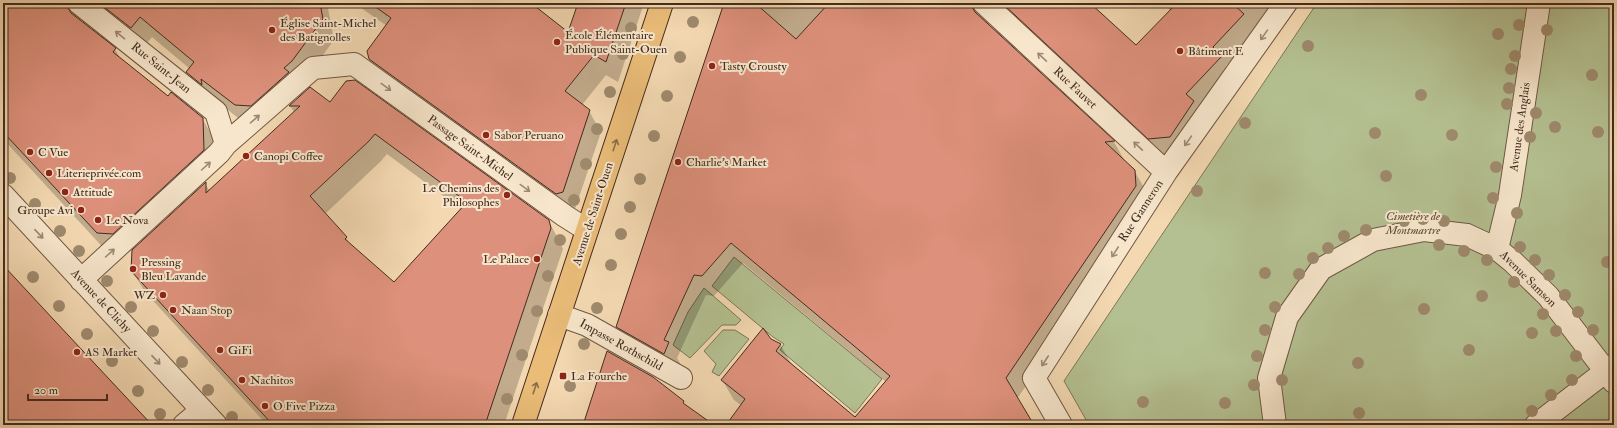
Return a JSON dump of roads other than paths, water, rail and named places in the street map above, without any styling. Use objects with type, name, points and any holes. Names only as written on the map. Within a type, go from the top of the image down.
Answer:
[{"type":"main road","name":"Avenue de Saint-Ouen","points":[[523,425],[662,3]]},
{"type":"street","name":"Rue Saint-Jean","points":[[79,3],[216,112],[226,144]]},
{"type":"street","name":"Rue Fauvet","points":[[984,3],[1166,172]]},
{"type":"street","name":"Rue Ganneron","points":[[1061,425],[1034,378],[1166,172],[1286,3]]},
{"type":"street","name":"Avenue des Anglais","points":[[1497,249],[1510,196],[1539,3]]},
{"type":"street","name":"Passage Saint-Michel","points":[[226,144],[313,68],[354,64],[565,216],[587,230]]},
{"type":"street","points":[[81,280],[219,153],[226,144]]},
{"type":"street","name":"Avenue de Clichy","points":[[3,195],[209,418]]},
{"type":"street","name":"Avenue Samson","points":[[1275,425],[1269,378],[1287,317],[1321,269],[1372,240],[1424,230],[1467,235],[1497,249],[1513,262],[1548,296],[1611,373]]},
{"type":"street","name":"Impasse Rothschild","points":[[559,315],[587,325],[681,378]]},
{"type":"street","points":[[1536,425],[1611,373]]},
{"type":"street","points":[[184,425],[209,418]]},
{"type":"place","name":"Église Saint-Michel des Batignolles","points":[[272,30]]},
{"type":"place","name":"École Élémentaire Publique Saint-Ouen","points":[[557,42]]},
{"type":"place","name":"Bâtiment E","points":[[1180,51]]},
{"type":"place","name":"Tasty Crousty","points":[[712,66]]},
{"type":"place","name":"Sabor Peruano","points":[[486,135]]},
{"type":"place","name":"C Vue","points":[[30,152]]},
{"type":"place","name":"Canopi Coffee","points":[[246,156]]},
{"type":"place","name":"Charlie's Market","points":[[678,162]]},
{"type":"place","name":"Literieprivée.com","points":[[49,173]]},
{"type":"place","name":"Attitude","points":[[65,192]]},
{"type":"place","name":"Le Chemins des Philosophes","points":[[507,195]]},
{"type":"place","name":"Groupe Avi","points":[[81,210]]},
{"type":"place","name":"Le Nova","points":[[98,220]]},
{"type":"place","name":"Le Palace","points":[[537,259]]},
{"type":"place","name":"Pressing Bleu Lavande","points":[[133,269]]},
{"type":"place","name":"WZ","points":[[163,295]]},
{"type":"place","name":"Naan Stop","points":[[173,310]]},
{"type":"place","name":"GiFi","points":[[220,350]]},
{"type":"place","name":"AS Market","points":[[77,352]]},
{"type":"place","name":"La Fourche","points":[[563,376]]},
{"type":"place","name":"Nachitos","points":[[242,380]]},
{"type":"place","name":"O Five Pizza","points":[[265,406]]},
{"type":"park label","name":"Cimetière de Montmartre","points":[[1413,223]]}]
